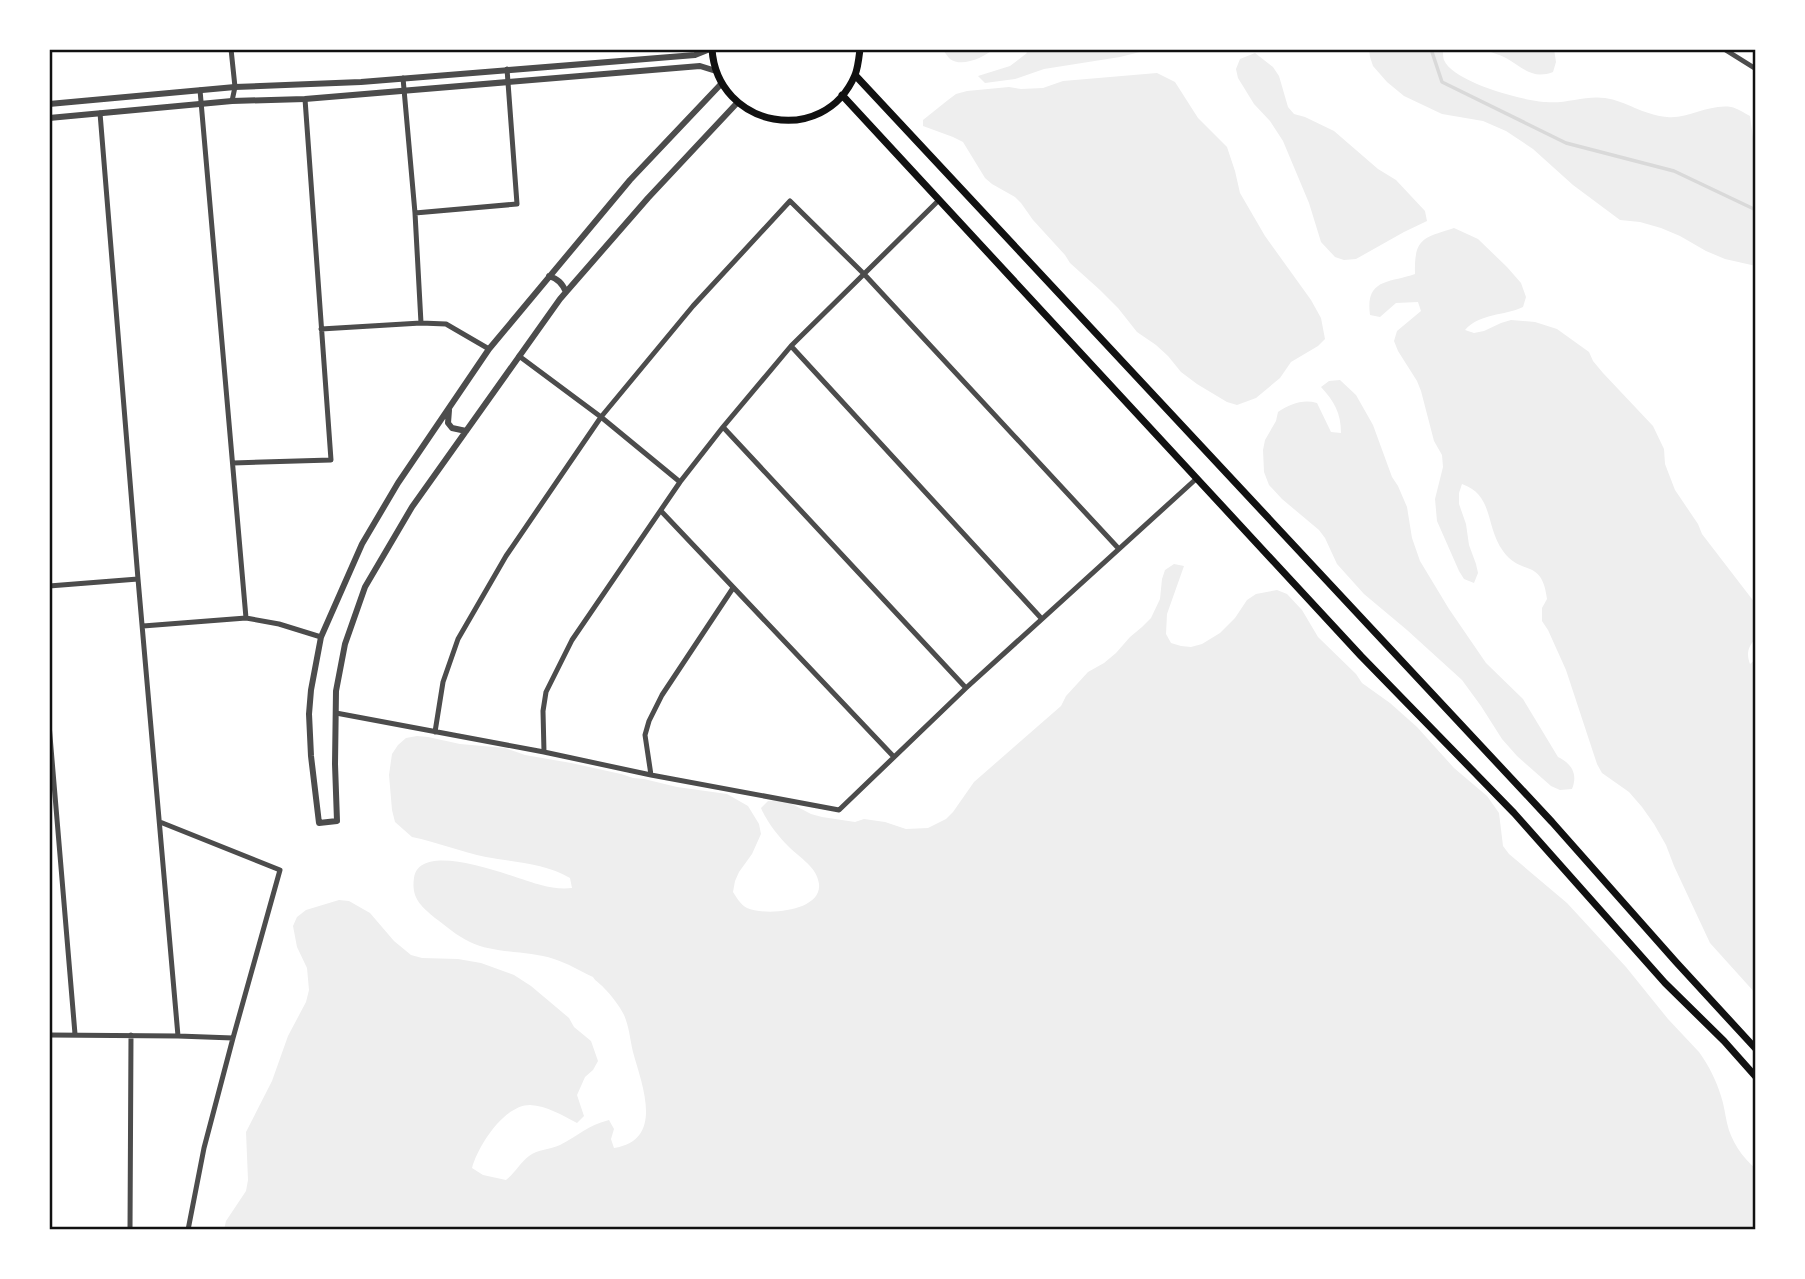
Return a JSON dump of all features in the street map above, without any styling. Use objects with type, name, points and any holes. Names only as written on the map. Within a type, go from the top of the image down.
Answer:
[{"type":"main road","points":[[711,49],[716,71],[737,103],[772,120],[791,121],[810,117],[828,108],[842,95],[855,75],[860,49]]},
{"type":"main road","points":[[855,75],[1552,822],[1756,1049]]},
{"type":"main road","points":[[842,95],[1196,479],[1514,813],[1665,983],[1756,1077]]},
{"type":"street","points":[[231,49],[234,88],[232,101]]},
{"type":"street","points":[[49,104],[200,90],[361,82],[695,55],[711,49]]},
{"type":"street","points":[[1724,49],[1756,69]]},
{"type":"street","points":[[49,118],[232,101],[305,99],[700,66],[716,71]]},
{"type":"street","points":[[415,213],[517,204],[507,69]]},
{"type":"street","points":[[403,78],[422,323]]},
{"type":"street","points":[[722,83],[630,180],[489,349],[398,483],[362,544],[321,637],[311,690],[311,756],[319,823],[337,821],[336,691],[345,644],[365,587],[412,507],[566,292],[648,198],[737,103]]},
{"type":"street","points":[[200,90],[246,618]]},
{"type":"street","points":[[233,463],[331,460],[305,99]]},
{"type":"street","points":[[100,114],[178,1035]]},
{"type":"street","points":[[544,752],[543,711],[546,692],[572,640],[680,482],[790,346],[939,200]]},
{"type":"street","points":[[435,732],[443,682],[458,639],[506,555],[601,417],[693,306],[790,201],[864,274],[1119,549]]},
{"type":"street","points":[[549,276],[562,284],[566,292]]},
{"type":"street","points":[[321,329],[446,324],[489,349]]},
{"type":"street","points":[[790,346],[1041,618]]},
{"type":"street","points":[[519,356],[601,417],[680,482]]},
{"type":"street","points":[[449,408],[448,423],[452,428],[466,431]]},
{"type":"street","points":[[723,427],[966,688]]},
{"type":"street","points":[[336,713],[839,810],[1041,618],[1196,479]]},
{"type":"street","points":[[661,511],[894,757]]},
{"type":"street","points":[[49,586],[138,579]]},
{"type":"street","points":[[651,775],[645,735],[649,722],[662,695],[733,588]]},
{"type":"street","points":[[143,626],[246,618],[279,624],[321,637]]},
{"type":"street","points":[[49,723],[75,1034]]},
{"type":"street","points":[[160,822],[280,870],[204,1148],[188,1230]]},
{"type":"street","points":[[49,1035],[178,1035],[233,1038]]},
{"type":"street","points":[[130,1230],[131,1035]]},
{"type":"shaded area","points":[[942,49],[994,49],[979,58],[961,62],[950,59]]},
{"type":"shaded area","points":[[1024,49],[1152,49],[1044,69],[1015,79],[985,83],[978,76],[1010,66],[1027,53]]},
{"type":"shaded area","points":[[1369,49],[1443,49],[1444,60],[1460,76],[1490,89],[1535,101],[1553,102],[1598,97],[1667,117],[1723,107],[1733,108],[1750,116],[1753,138],[1756,140],[1756,266],[1725,259],[1661,228],[1620,220],[1573,185],[1533,149],[1506,131],[1483,121],[1442,114],[1404,96],[1373,66]]},
{"type":"shaded area","points":[[1484,49],[1554,49],[1556,62],[1553,72],[1533,73]]},
{"type":"shaded area","points":[[1255,53],[1273,67],[1279,76],[1288,107],[1294,114],[1334,131],[1378,169],[1396,180],[1425,211],[1427,221],[1356,259],[1344,260],[1335,257],[1321,242],[1309,203],[1283,141],[1238,78],[1236,69],[1240,59]]},
{"type":"shaded area","points":[[1157,73],[1175,82],[1198,118],[1227,147],[1240,193],[1265,236],[1321,318],[1325,339],[1291,362],[1280,378],[1256,398],[1237,405],[1197,384],[1181,372],[1156,345],[1137,332],[1118,308],[1070,263],[1021,203],[985,178],[963,142],[923,126],[923,120],[948,100],[967,91],[1009,87],[1043,88],[1063,81]]},
{"type":"shaded area","points":[[1454,228],[1478,239],[1521,283],[1526,297],[1523,307],[1478,320],[1465,330],[1474,333],[1484,331],[1511,320],[1535,322],[1557,329],[1589,352],[1603,373],[1653,426],[1664,449],[1665,464],[1675,490],[1702,534],[1755,603],[1756,638],[1748,653],[1750,664],[1756,659],[1756,994],[1710,943],[1654,824],[1629,792],[1602,773],[1597,764],[1566,670],[1542,621],[1542,608],[1547,599],[1541,577],[1517,564],[1503,551],[1484,503],[1472,489],[1462,484],[1459,504],[1478,573],[1474,583],[1464,579],[1459,571],[1437,521],[1435,499],[1443,467],[1442,455],[1434,441],[1417,381],[1394,341],[1397,331],[1421,311],[1418,302],[1396,303],[1380,317],[1370,315],[1369,303],[1371,294],[1381,284],[1415,274],[1416,253],[1422,241]]},
{"type":"shaded area","points":[[1340,380],[1356,395],[1373,425],[1392,477],[1407,507],[1412,538],[1420,561],[1486,663],[1523,699],[1558,757],[1570,766],[1574,774],[1572,789],[1560,790],[1551,786],[1517,756],[1502,739],[1462,680],[1364,594],[1337,564],[1319,530],[1269,485],[1264,472],[1263,450],[1278,412],[1297,403],[1317,403],[1331,432],[1341,433],[1336,408],[1321,387],[1329,381]]},
{"type":"shaded area","points":[[1174,564],[1184,566],[1167,614],[1166,634],[1171,643],[1191,647],[1202,644],[1220,633],[1235,618],[1247,600],[1256,594],[1277,590],[1287,594],[1302,610],[1318,637],[1362,683],[1417,727],[1454,768],[1487,796],[1499,813],[1503,846],[1509,854],[1567,903],[1626,967],[1706,1063],[1719,1090],[1731,1136],[1742,1154],[1756,1169],[1756,1230],[224,1230],[226,1221],[246,1191],[246,1132],[272,1081],[288,1036],[306,1002],[309,990],[307,968],[297,947],[293,926],[297,917],[306,910],[339,900],[349,901],[370,913],[394,941],[411,955],[481,963],[514,975],[569,1018],[574,1027],[591,1041],[598,1061],[585,1077],[577,1095],[584,1116],[577,1123],[542,1107],[520,1107],[502,1119],[486,1138],[472,1168],[483,1175],[506,1180],[533,1154],[560,1145],[595,1125],[609,1120],[614,1129],[611,1139],[614,1148],[630,1143],[640,1134],[645,1123],[644,1095],[627,1024],[620,1008],[603,986],[593,977],[554,959],[479,946],[470,942],[435,918],[418,901],[414,891],[414,878],[420,866],[433,861],[472,864],[545,886],[572,888],[570,878],[550,869],[477,855],[412,837],[395,822],[389,775],[392,754],[406,738],[428,737],[460,744],[505,748],[525,755],[633,778],[727,794],[748,806],[759,824],[761,834],[752,854],[739,872],[733,892],[747,908],[766,912],[791,909],[812,901],[818,893],[818,878],[812,868],[773,829],[761,808],[768,801],[780,800],[822,817],[855,822],[864,819],[885,822],[906,829],[928,828],[946,819],[974,782],[1061,706],[1066,696],[1088,672],[1116,653],[1151,618],[1160,599],[1165,570]]},
{"type":"waterway","points":[[1431,49],[1442,82],[1566,143],[1674,171],[1756,210]]}]
